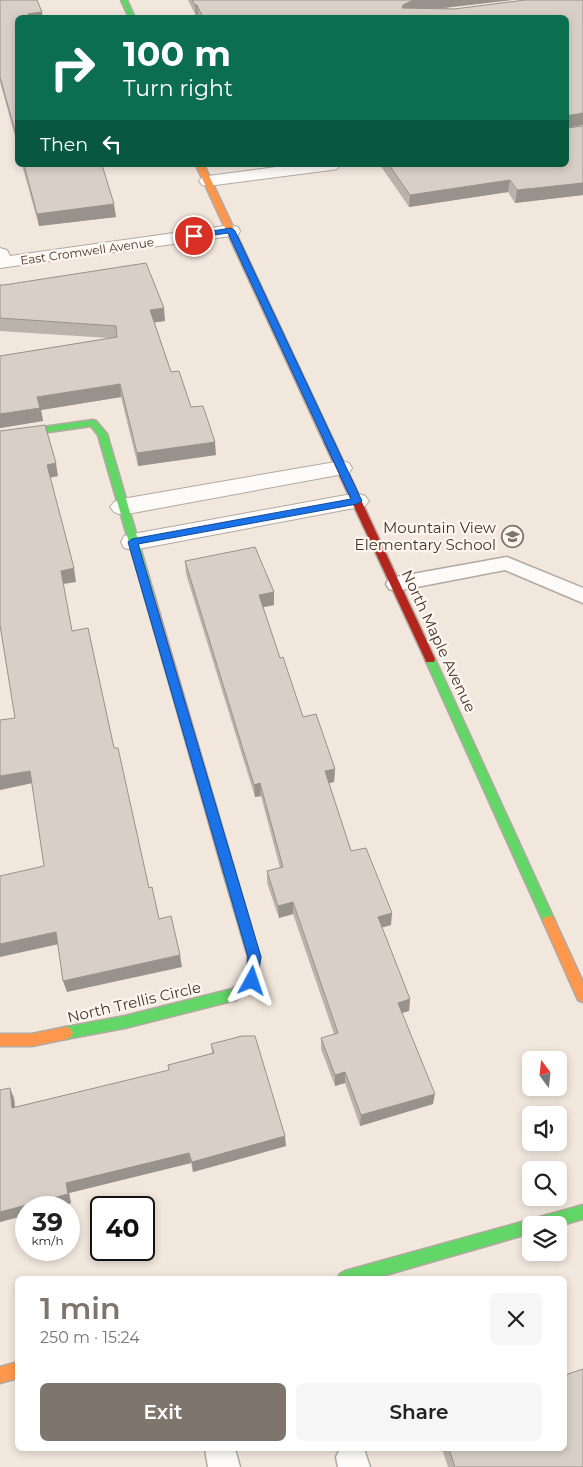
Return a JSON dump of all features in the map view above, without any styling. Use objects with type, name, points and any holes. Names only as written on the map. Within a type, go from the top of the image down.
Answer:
[{"type":"street","points":[[124,0],[131,15]]},
{"type":"street","name":"North Maple Avenue","points":[[201,167],[396,584],[583,996]]},
{"type":"street","points":[[208,181],[316,167]]},
{"type":"street","name":"East Cromwell Avenue","points":[[1,258],[231,231]]},
{"type":"street","name":"North Trellis Circle","points":[[0,436],[94,423],[102,434],[254,957],[252,981],[236,994],[125,1022],[32,1040],[0,1040]]},
{"type":"street","points":[[122,507],[341,468]]},
{"type":"street","points":[[221,490],[234,524]]},
{"type":"street","points":[[132,542],[357,501]]},
{"type":"street","points":[[567,1216],[583,1212]]},
{"type":"street","points":[[356,1276],[522,1229]]},
{"type":"street","points":[[0,1375],[15,1371]]},
{"type":"lane","points":[[396,584],[507,563],[583,596]]},
{"type":"lane","points":[[220,1451],[224,1467]]},
{"type":"building","points":[[0,0],[37,0],[42,12],[15,15],[15,131],[0,77]]},
{"type":"building","points":[[192,0],[419,0],[411,1],[403,5],[402,8],[454,9],[525,0],[583,0],[583,113],[569,115],[569,15],[202,15],[197,5]]},
{"type":"building","points":[[583,126],[583,183],[517,190],[510,180],[410,195],[390,167],[569,167],[569,128]]},
{"type":"building","points":[[25,167],[103,167],[114,204],[37,214]]},
{"type":"building","points":[[146,263],[164,308],[150,310],[171,372],[179,371],[191,407],[203,406],[215,442],[137,453],[120,384],[37,397],[40,408],[0,414],[0,356],[117,337],[116,326],[0,318],[0,285]]},
{"type":"building","points":[[45,425],[56,463],[47,465],[74,568],[61,571],[72,631],[88,628],[114,748],[118,748],[149,888],[152,887],[159,919],[171,916],[180,955],[63,981],[56,932],[0,944],[0,876],[44,866],[30,771],[0,776],[0,720],[15,718],[0,625],[0,431]]},
{"type":"building","points":[[255,547],[274,592],[259,595],[280,658],[283,657],[303,717],[316,714],[335,769],[325,771],[351,851],[366,848],[392,913],[378,917],[410,999],[398,1003],[435,1094],[361,1115],[345,1072],[335,1075],[321,1038],[338,1033],[293,902],[278,906],[267,871],[283,867],[260,783],[254,785],[185,561]]},
{"type":"building","points":[[242,1036],[255,1036],[285,1136],[192,1162],[189,1153],[66,1183],[68,1194],[60,1196],[15,1196],[15,1208],[0,1212],[0,1090],[10,1088],[12,1108],[169,1070],[168,1065],[214,1053],[211,1044]]},
{"type":"building","points":[[583,1369],[583,1467],[455,1467],[450,1451],[567,1451],[567,1374]]},
{"type":"traffic: fast","points":[[124,0],[131,15]]},
{"type":"traffic: fast","points":[[0,436],[93,423],[102,434],[150,598]]},
{"type":"traffic: fast","points":[[430,659],[549,921]]},
{"type":"traffic: fast","points":[[66,1033],[125,1022],[236,994],[252,981],[254,957],[227,865]]},
{"type":"traffic: fast","points":[[567,1216],[583,1212]]},
{"type":"traffic: fast","points":[[356,1276],[522,1229]]},
{"type":"traffic: slow","points":[[201,167],[329,442]]},
{"type":"traffic: slow","points":[[150,598],[227,865]]},
{"type":"traffic: slow","points":[[549,921],[583,996]]},
{"type":"traffic: slow","points":[[0,1040],[32,1040],[66,1033]]},
{"type":"traffic: slow","points":[[0,1375],[15,1371]]},
{"type":"traffic: jam","points":[[329,442],[430,659]]},
{"type":"place","name":"Mountain View Elementary School","points":[[512,536]]},
{"type":"route","points":[[194,236],[231,231],[357,501],[132,542],[254,957],[252,981]]}]
